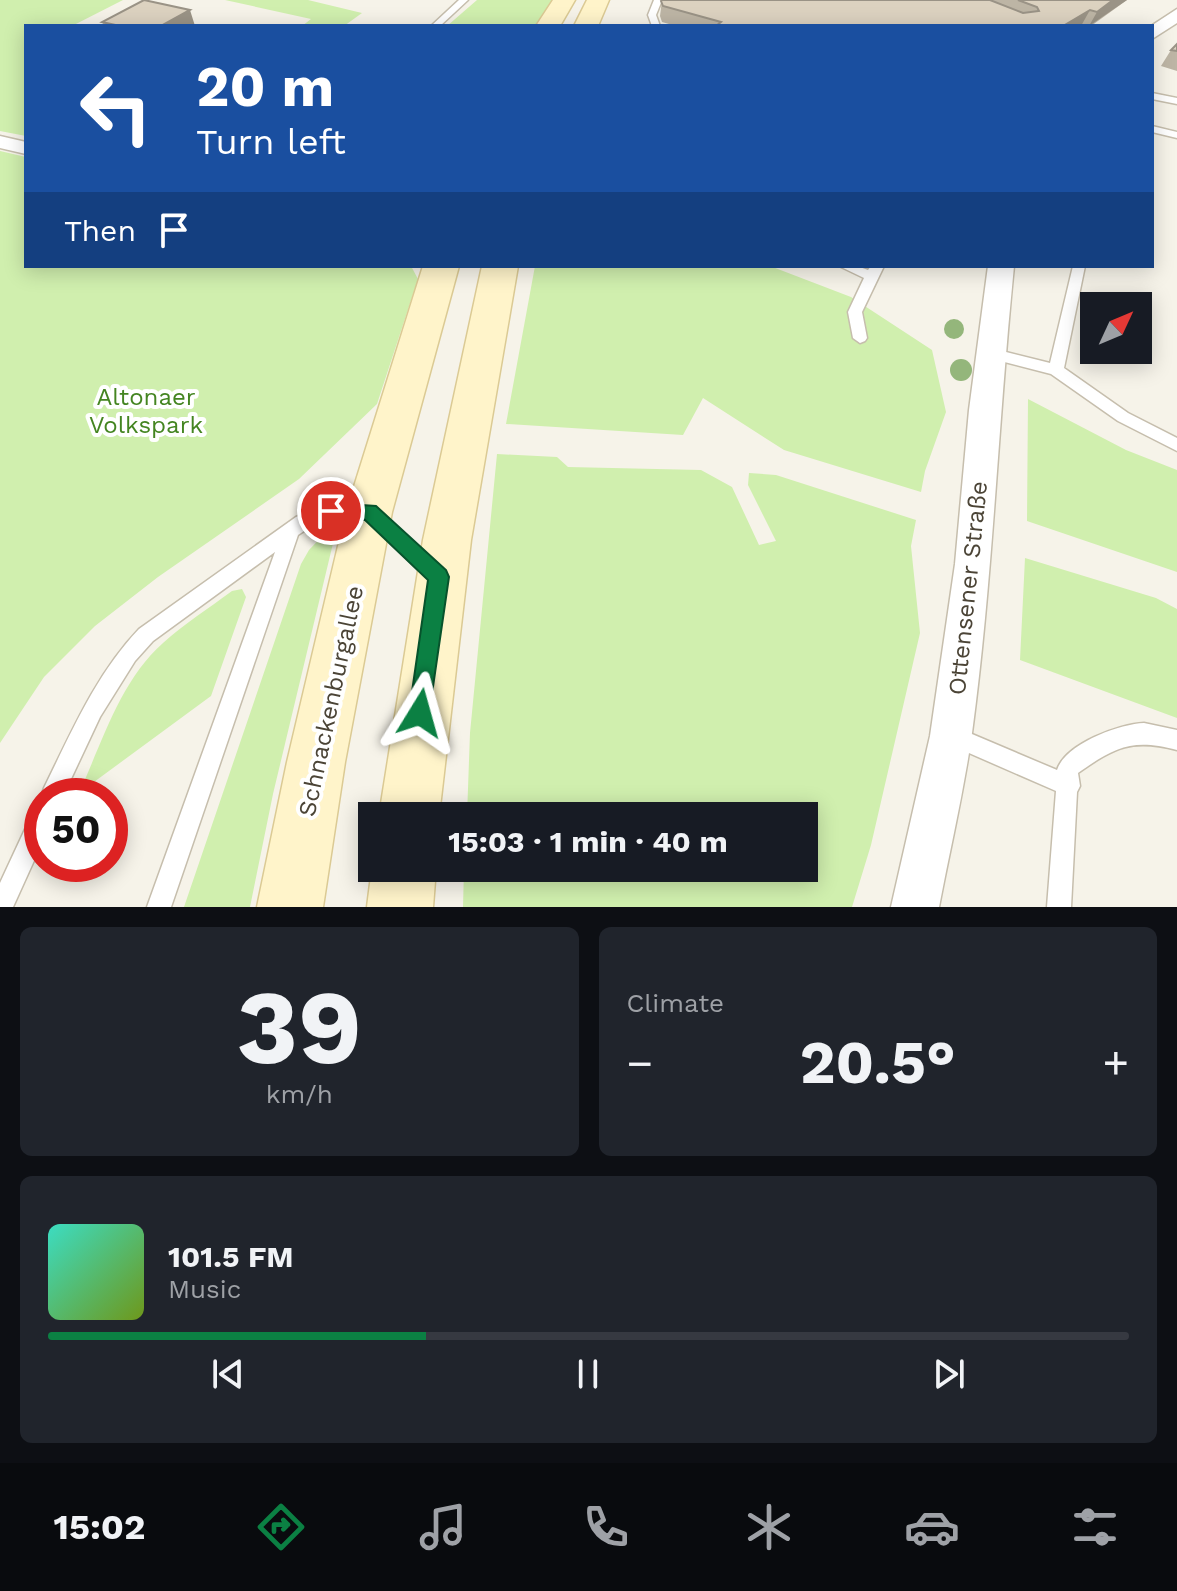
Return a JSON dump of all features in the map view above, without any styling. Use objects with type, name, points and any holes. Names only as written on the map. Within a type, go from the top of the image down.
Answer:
[{"type":"main road","points":[[549,24],[564,0]]},
{"type":"main road","points":[[587,24],[598,0]]},
{"type":"main road","name":"Schnackenburgallee","points":[[290,907],[316,762],[369,512],[440,268]]},
{"type":"main road","points":[[411,802],[439,577],[465,424],[500,268]]},
{"type":"main road","points":[[400,907],[403,882]]},
{"type":"street","points":[[1154,32],[1177,14]]},
{"type":"street","points":[[0,142],[24,148]]},
{"type":"street","name":"Ottensener Straße","points":[[915,907],[951,736],[975,548],[990,353],[1001,268]]},
{"type":"lane","points":[[437,24],[464,0]]},
{"type":"lane","points":[[655,24],[652,15],[658,0]]},
{"type":"lane","points":[[1154,96],[1177,101]]},
{"type":"lane","points":[[1154,129],[1177,135]]},
{"type":"lane","points":[[1056,370],[1079,268]]},
{"type":"lane","points":[[860,338],[855,312],[875,271]]},
{"type":"lane","points":[[990,353],[1056,370],[1123,417],[1177,445]]},
{"type":"lane","points":[[61,778],[93,710],[128,654],[169,616],[317,515],[331,511],[369,512],[439,577]]},
{"type":"lane","points":[[159,907],[291,530]]},
{"type":"lane","points":[[1059,907],[1068,768],[1104,741],[1130,733],[1161,735],[1177,740]]},
{"type":"lane","points":[[951,736],[1069,786]]},
{"type":"lane","points":[[1,907],[24,857]]},
{"type":"green space","points":[[0,0],[123,0],[76,24],[24,24],[24,136],[0,131]]},
{"type":"green space","points":[[225,0],[308,0],[362,13],[347,24],[305,24],[311,19]]},
{"type":"green space","points":[[477,0],[552,0],[536,24],[449,24]]},
{"type":"green space","name":"Altonaer Volkspark","points":[[0,151],[24,157],[24,268],[412,268],[418,279],[377,404],[299,479],[158,577],[95,626],[44,677],[0,743]]},
{"type":"green space","points":[[535,268],[775,268],[851,297],[932,350],[946,412],[925,471],[921,492],[784,450],[703,398],[683,435],[506,424]]},
{"type":"green space","points":[[1028,399],[1126,450],[1177,470],[1177,572],[1027,521]]},
{"type":"green space","points":[[497,454],[557,457],[568,467],[701,470],[732,487],[759,545],[776,541],[748,485],[749,473],[776,475],[916,520],[911,546],[920,633],[871,845],[852,907],[463,907],[464,882],[818,882],[818,802],[468,802],[470,733]]},
{"type":"green space","points":[[328,530],[334,530],[335,535],[273,794],[250,907],[184,907],[301,564],[309,550]]},
{"type":"green space","points":[[1025,558],[1156,598],[1177,609],[1177,718],[1020,660]]},
{"type":"green space","points":[[242,589],[246,597],[211,696],[99,778],[86,778],[124,694],[148,658],[188,623],[232,591]]},
{"type":"building","points":[[144,0],[190,10],[165,24],[102,22]]},
{"type":"building","points":[[990,0],[1023,13],[1039,11],[1037,7],[1018,0],[1113,0],[1097,12],[1090,10],[1066,24],[718,24],[721,22],[663,6],[661,1]]},
{"type":"route","points":[[331,511],[369,512],[439,577],[420,713]]}]
